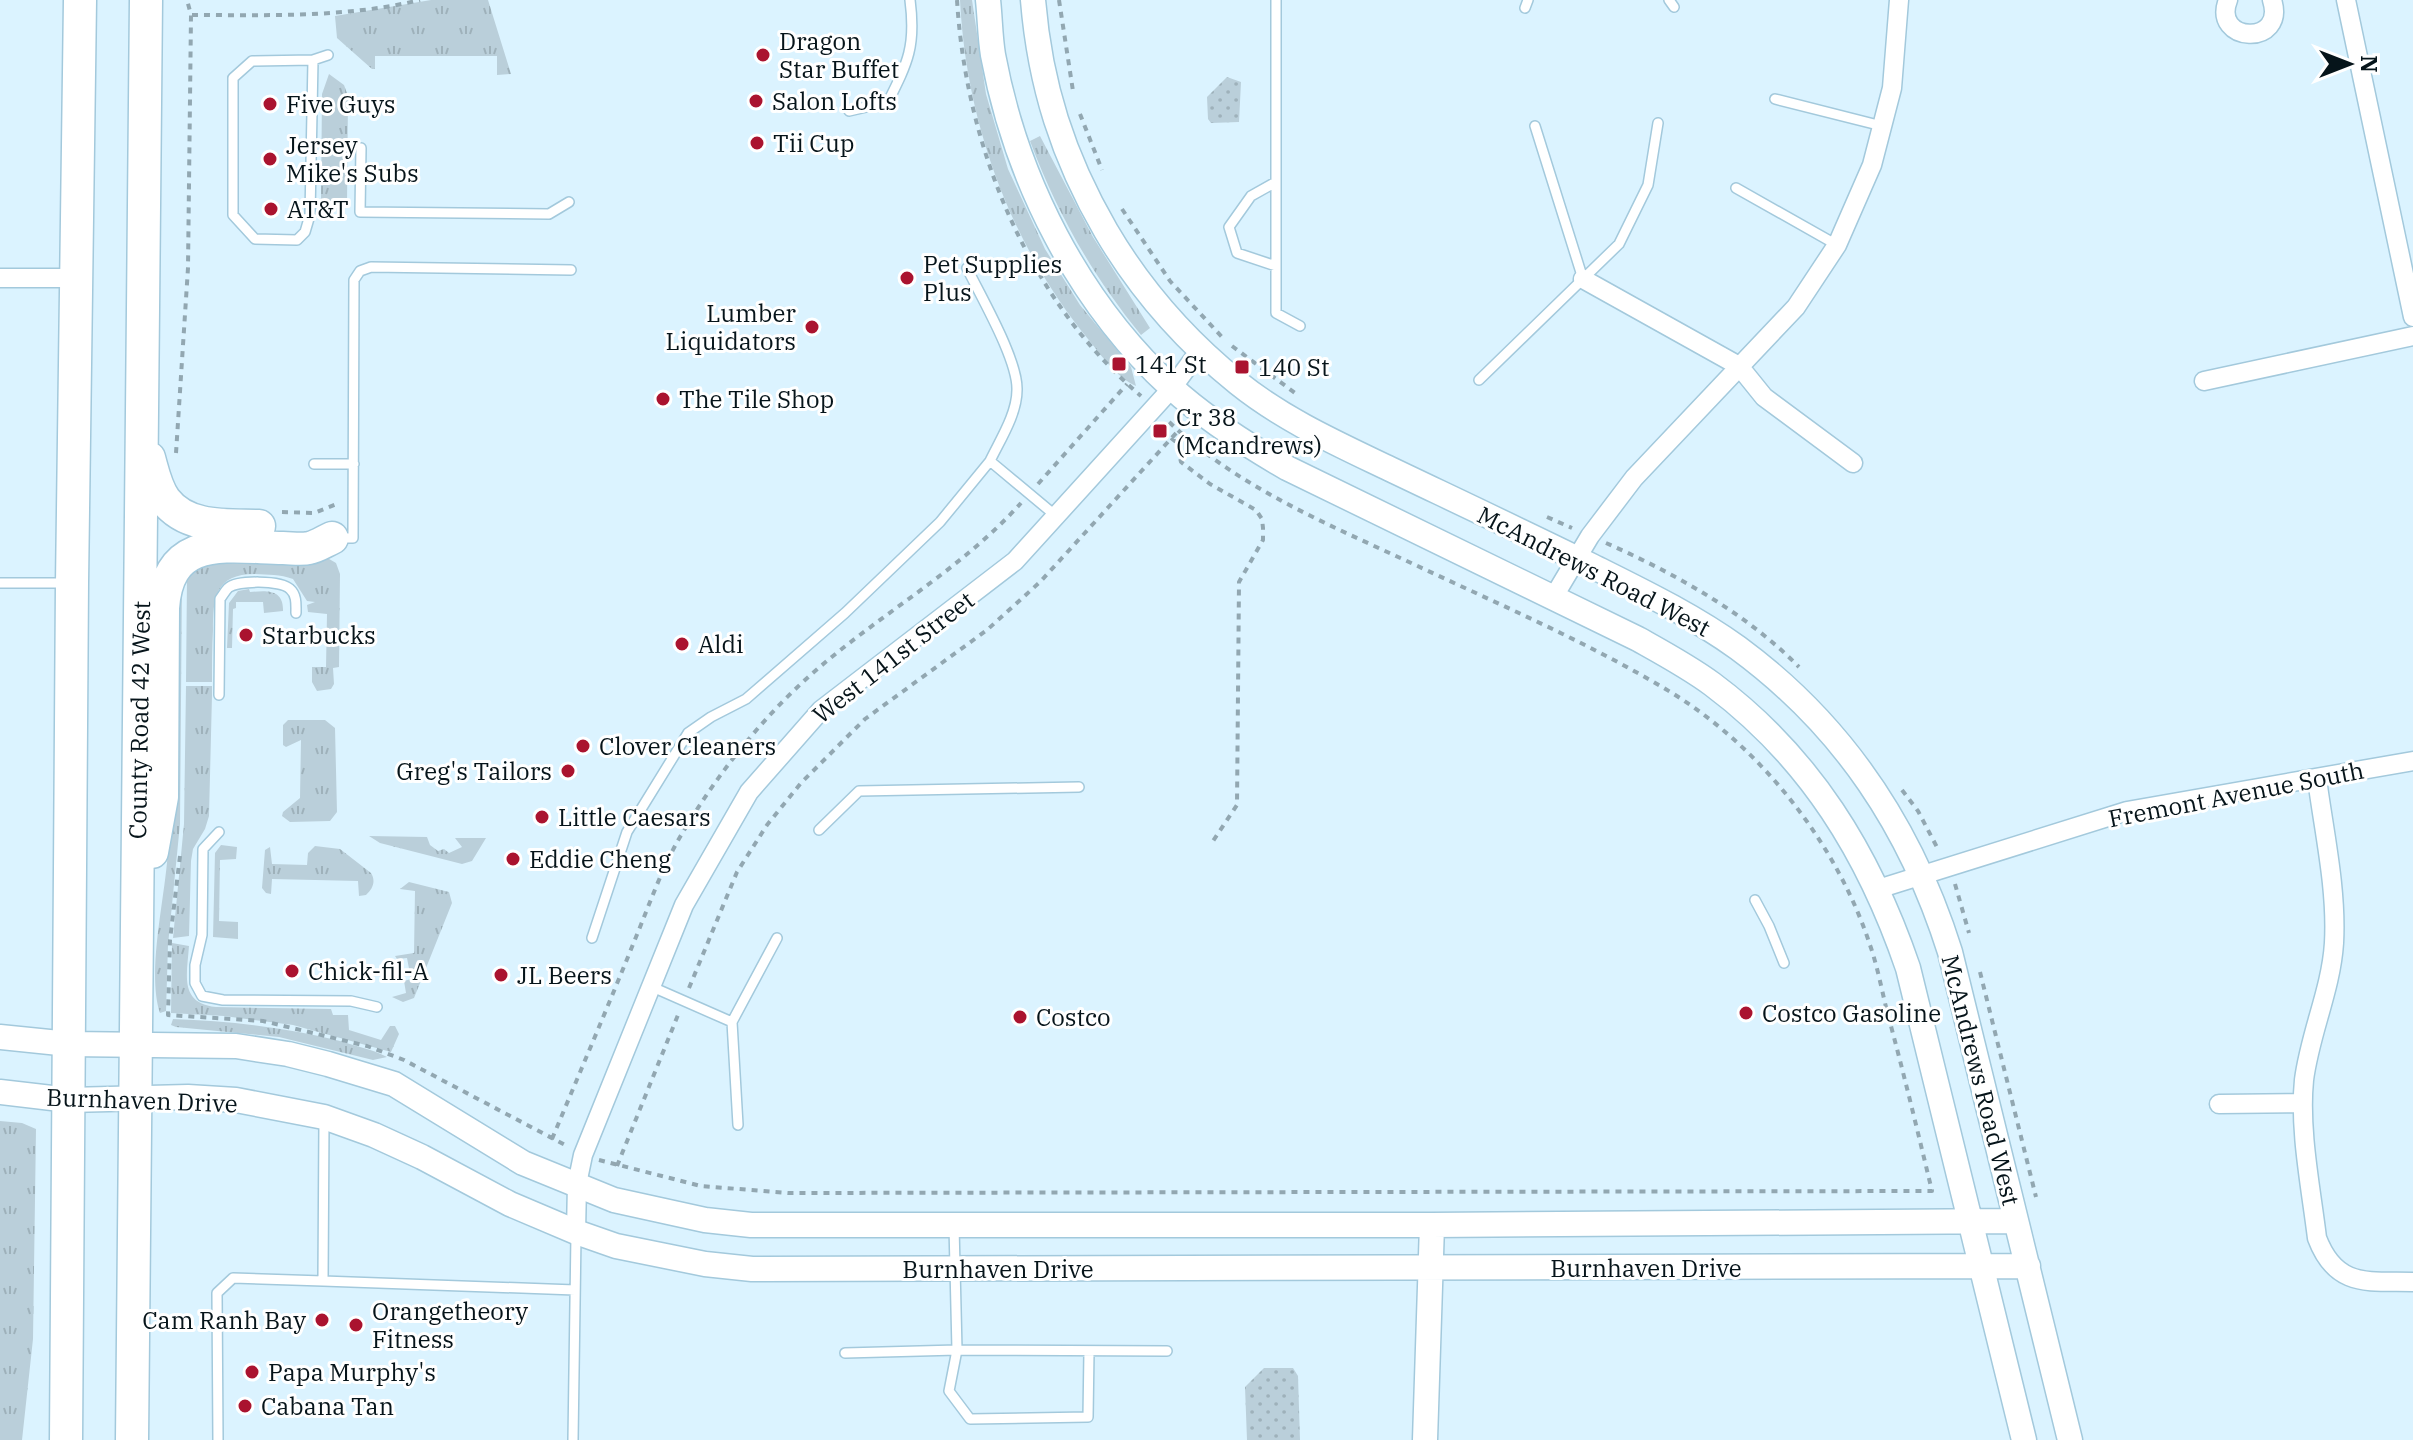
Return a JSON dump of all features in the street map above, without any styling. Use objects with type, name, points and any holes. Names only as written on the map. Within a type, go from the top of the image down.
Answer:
[{"type":"highway","points":[[66,1440],[80,0]]},
{"type":"highway","name":"County Road 42 West","points":[[132,1440],[146,0]]},
{"type":"highway","points":[[142,435],[165,500],[186,516],[218,525],[308,527],[332,538]]},
{"type":"highway","points":[[135,937],[162,797],[163,608],[164,588],[169,576],[185,556],[203,549],[308,548],[332,538]]},
{"type":"street","name":"McAndrews Road West","points":[[988,0],[992,51],[1001,94],[1040,206],[1080,277],[1119,330],[1172,388],[1247,444],[1287,468],[1676,660],[1712,684],[1748,714],[1813,781],[1859,850],[1893,923],[1908,968],[2024,1440]]},
{"type":"street","name":"McAndrews Road West","points":[[1033,0],[1036,43],[1047,87],[1081,188],[1119,253],[1154,301],[1200,350],[1239,384],[1317,434],[1668,603],[1706,626],[1779,682],[1851,756],[1903,836],[1923,875],[1950,952],[2070,1440]]},
{"type":"street","points":[[1553,598],[1590,536],[1634,478],[1796,307],[1837,245],[1872,165],[1892,88],[1899,0]]},
{"type":"street","points":[[2228,0],[2226,16],[2230,25],[2246,35],[2264,30],[2271,23],[2279,1]]},
{"type":"street","points":[[2346,0],[2413,317]]},
{"type":"street","points":[[0,278],[76,278]]},
{"type":"street","points":[[1583,279],[1739,366],[1764,397],[1853,463]]},
{"type":"street","points":[[2204,381],[2413,336]]},
{"type":"street","name":"West 141st Street","points":[[576,1232],[577,1184],[583,1155],[684,905],[749,792],[821,710],[1015,561],[1172,388],[1200,350]]},
{"type":"street","name":"Fremont Avenue South","points":[[1878,889],[2127,811],[2413,761]]},
{"type":"street","points":[[2317,779],[2334,908],[2334,943],[2328,981],[2311,1044],[2302,1103],[2317,1238],[2324,1257],[2339,1272],[2357,1280],[2413,1282]]},
{"type":"street","name":"Burnhaven Drive","points":[[0,1037],[69,1044],[236,1046],[288,1054],[394,1084],[523,1163],[614,1200],[705,1220],[751,1225],[2016,1221]]},
{"type":"street","name":"Burnhaven Drive","points":[[0,1092],[69,1100],[188,1097],[236,1100],[324,1117],[398,1146],[510,1204],[576,1232],[616,1246],[752,1269],[2028,1266]]},
{"type":"street","points":[[2219,1104],[2302,1103]]},
{"type":"street","points":[[1425,1440],[1432,1225]]},
{"type":"lane","points":[[849,111],[888,102],[908,61],[914,31],[910,0]]},
{"type":"lane","points":[[1276,0],[1276,313],[1300,326]]},
{"type":"lane","points":[[313,60],[310,215],[305,232],[297,240],[255,239],[233,215],[233,78],[252,61],[313,60],[328,55]]},
{"type":"lane","points":[[1775,99],[1882,126]]},
{"type":"lane","points":[[1479,380],[1619,244],[1648,185],[1658,123]]},
{"type":"lane","points":[[1535,126],[1583,279]]},
{"type":"lane","points":[[361,148],[360,212],[549,214],[569,202]]},
{"type":"lane","points":[[1276,182],[1251,196],[1229,227],[1237,253],[1276,266]]},
{"type":"lane","points":[[1736,188],[1837,245]]},
{"type":"lane","points":[[332,538],[353,538],[354,280],[360,271],[371,267],[571,270]]},
{"type":"lane","points":[[592,938],[627,832],[688,733],[746,699],[845,613],[940,522],[990,461],[1018,392],[1015,370],[967,268]]},
{"type":"lane","points":[[990,461],[1056,516]]},
{"type":"lane","points":[[314,464],[354,464]]},
{"type":"lane","points":[[0,583],[72,583]]},
{"type":"lane","points":[[219,695],[220,599],[229,587],[241,583],[281,583],[290,588],[295,597],[296,613]]},
{"type":"lane","points":[[819,830],[859,791],[1079,787]]},
{"type":"lane","points":[[219,832],[203,849],[202,935],[195,965],[195,983],[202,996],[223,1000],[351,1001],[377,1007]]},
{"type":"lane","points":[[1755,900],[1784,963]]},
{"type":"lane","points":[[738,1125],[732,1022],[777,938]]},
{"type":"lane","points":[[650,986],[732,1022]]},
{"type":"lane","points":[[323,1281],[324,1117]]},
{"type":"lane","points":[[954,1226],[957,1350],[949,1391],[970,1419],[1088,1417],[1089,1352]]},
{"type":"lane","points":[[573,1440],[576,1232]]},
{"type":"lane","points":[[218,1440],[217,1293],[233,1278],[575,1290]]},
{"type":"lane","points":[[845,1353],[1167,1351]]},
{"type":"path","points":[[191,15],[321,14],[389,7],[420,0]]},
{"type":"path","points":[[168,1015],[263,1021],[367,1046],[404,1060],[583,1155],[701,1186],[788,1193],[1932,1191],[1870,944],[1839,872],[1799,811],[1749,754],[1714,723],[1664,688],[1571,639],[1254,486],[1178,431],[1095,352],[1047,285],[1001,198],[977,127],[966,81],[957,0]]},
{"type":"path","points":[[1059,0],[1075,101]]},
{"type":"path","points":[[1080,114],[1106,180]]},
{"type":"path","points":[[1119,206],[1170,281],[1227,342],[1300,396]]},
{"type":"path","points":[[617,1166],[737,872],[767,825],[801,783],[865,719],[987,630],[1040,582],[1178,431]]},
{"type":"path","points":[[1171,438],[1176,442],[1181,462],[1210,484],[1256,510],[1263,528],[1263,540],[1239,582],[1237,805],[1213,841]]},
{"type":"path","points":[[1544,516],[1686,583],[1777,644],[1807,674]]},
{"type":"path","points":[[1895,779],[1918,811],[1948,867],[1969,933]]},
{"type":"path","points":[[1978,963],[2038,1205]]},
{"type":"green space","points":[[431,0],[488,0],[511,74],[497,75],[497,56],[375,56],[375,69],[372,69],[337,38],[335,16]]},
{"type":"green space","points":[[960,0],[972,0],[986,94],[1008,169],[1045,249],[1080,305],[1131,367],[1136,386],[1110,366],[1060,302],[1015,222],[983,136],[964,46]]},
{"type":"green space","points":[[329,74],[344,85],[348,96],[347,204],[329,206],[321,199],[322,94]]},
{"type":"green space","points":[[1227,77],[1241,82],[1239,122],[1211,123],[1207,97]]},
{"type":"green space","points":[[1040,136],[1093,237],[1150,328],[1141,335],[1091,266],[1064,218],[1030,141]]},
{"type":"green space","points":[[324,556],[336,563],[340,574],[339,667],[333,668],[334,684],[331,689],[317,691],[312,682],[312,667],[326,667],[327,614],[308,612],[307,605],[315,602],[307,601],[293,579],[279,575],[242,575],[224,583],[214,608],[212,682],[186,682],[187,578],[191,564]]},
{"type":"green space","points":[[182,577],[180,824],[168,945],[166,1011],[160,1013],[155,976],[168,849],[173,593]]},
{"type":"green space","points":[[249,589],[250,592],[276,594],[283,611],[264,613],[263,602],[236,602],[232,648],[227,648],[229,603],[238,591]]},
{"type":"green space","points":[[186,686],[212,686],[209,816],[193,849],[191,861],[189,936],[173,938],[184,824]]},
{"type":"green space","points":[[288,720],[325,720],[335,728],[337,812],[330,821],[290,822],[282,816],[300,798],[301,740],[286,747],[283,745],[283,725]]},
{"type":"green space","points":[[369,836],[427,837],[430,845],[438,851],[444,849],[449,853],[462,847],[455,838],[486,838],[472,861],[462,864],[380,843]]},
{"type":"green space","points":[[221,845],[237,847],[236,859],[220,860],[219,921],[238,922],[238,939],[213,937],[215,853]]},
{"type":"green space","points":[[315,846],[340,849],[371,873],[373,882],[368,893],[359,896],[358,881],[272,879],[271,894],[266,893],[262,888],[265,850],[270,847],[272,864],[307,865],[308,853]]},
{"type":"green space","points":[[409,882],[449,892],[452,903],[414,998],[403,1002],[392,997],[406,993],[404,981],[411,979],[407,958],[397,959],[395,956],[414,953],[415,891],[400,889]]},
{"type":"green space","points":[[172,943],[189,946],[188,986],[196,1000],[204,1004],[216,1007],[331,1009],[333,1015],[348,1015],[349,1030],[381,1040],[390,1026],[395,1026],[399,1034],[391,1052],[293,1025],[171,1013]]},
{"type":"green space","points":[[173,1019],[236,1023],[299,1032],[340,1041],[387,1057],[373,1060],[279,1037],[176,1027],[171,1025]]},
{"type":"green space","points":[[0,1121],[22,1123],[36,1129],[33,1339],[22,1440],[0,1440]]},
{"type":"green space","points":[[1264,1368],[1293,1368],[1298,1376],[1300,1440],[1247,1440],[1245,1387]]},
{"type":"place","name":"Dragon Star Buffet","points":[[763,55]]},
{"type":"place","name":"Salon Lofts","points":[[756,101]]},
{"type":"place","name":"Five Guys","points":[[270,104]]},
{"type":"place","name":"Tii Cup","points":[[757,143]]},
{"type":"place","name":"Jersey Mike's Subs","points":[[270,159]]},
{"type":"place","name":"AT&T","points":[[271,209]]},
{"type":"place","name":"Pet Supplies Plus","points":[[907,278]]},
{"type":"place","name":"Lumber Liquidators","points":[[812,327]]},
{"type":"place","name":"141 St","points":[[1119,364]]},
{"type":"place","name":"140 St","points":[[1242,367]]},
{"type":"place","name":"The Tile Shop","points":[[663,399]]},
{"type":"place","name":"Cr 38 (Mcandrews)","points":[[1160,431]]},
{"type":"place","name":"Starbucks","points":[[246,635]]},
{"type":"place","name":"Aldi","points":[[682,644]]},
{"type":"place","name":"Clover Cleaners","points":[[583,746]]},
{"type":"place","name":"Greg's Tailors","points":[[568,771]]},
{"type":"place","name":"Little Caesars","points":[[542,817]]},
{"type":"place","name":"Eddie Cheng","points":[[513,859]]},
{"type":"place","name":"Chick-fil-A","points":[[292,971]]},
{"type":"place","name":"JL Beers","points":[[501,975]]},
{"type":"place","name":"Costco Gasoline","points":[[1746,1013]]},
{"type":"place","name":"Costco","points":[[1020,1017]]},
{"type":"place","name":"Cam Ranh Bay","points":[[322,1320]]},
{"type":"place","name":"Orangetheory Fitness","points":[[356,1325]]},
{"type":"place","name":"Papa Murphy's","points":[[252,1372]]},
{"type":"place","name":"Cabana Tan","points":[[245,1406]]}]
